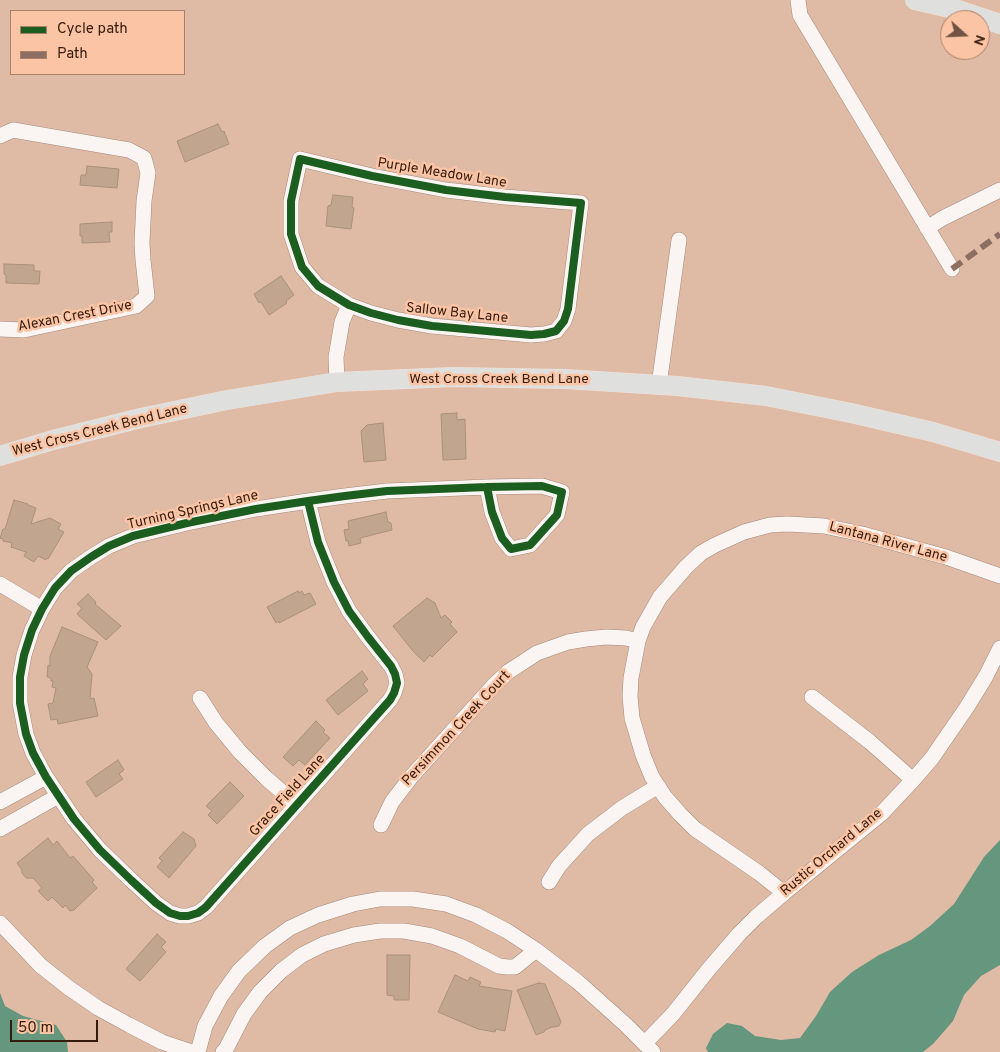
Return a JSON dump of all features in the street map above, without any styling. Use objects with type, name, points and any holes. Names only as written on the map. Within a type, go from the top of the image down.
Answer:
[{"type":"main road","points":[[915,0],[958,10],[1000,24]]},
{"type":"main road","name":"West Cross Creek Bend Lane","points":[[0,456],[53,440],[141,418],[227,400],[337,382],[453,378],[565,379],[677,386],[766,396],[850,412],[933,432],[1000,452]]},
{"type":"street","points":[[798,0],[800,15],[952,269]]},
{"type":"street","name":"Alexan Crest Drive","points":[[0,136],[13,130],[129,150],[144,158],[148,173],[144,201],[142,243],[142,260],[147,296],[136,306],[24,330],[0,329]]},
{"type":"street","name":"Purple Meadow Lane","points":[[300,159],[372,176],[446,190],[582,203],[568,309],[564,321],[556,331]]},
{"type":"street","name":"Sallow Bay Lane","points":[[300,159],[291,201],[291,234],[302,267],[318,286],[350,305],[398,320],[432,326],[531,334],[544,334],[556,331]]},
{"type":"street","points":[[927,228],[1000,190]]},
{"type":"street","points":[[659,385],[679,240]]},
{"type":"street","points":[[337,382],[336,357],[342,322],[350,305]]},
{"type":"street","name":"Turning Springs Lane","points":[[188,916],[170,913],[156,903],[100,850],[74,820],[33,753],[26,734],[20,704],[20,677],[24,655],[32,630],[42,608],[55,588],[71,571],[97,553],[133,536],[256,509],[308,501],[387,491],[487,487],[542,486],[562,492],[557,515],[530,545],[511,549],[502,538],[492,512],[487,487]]},
{"type":"street","name":"Grace Field Lane","points":[[188,916],[198,913],[206,907],[390,700],[394,692],[395,674],[391,666],[349,611],[334,582],[318,542],[308,501]]},
{"type":"street","name":"Lantana River Lane","points":[[784,893],[760,873],[695,828],[665,797],[652,777],[632,718],[630,696],[631,678],[638,641],[660,597],[701,553],[744,532],[770,525],[824,526],[862,534],[946,557],[1000,576]]},
{"type":"street","points":[[0,584],[42,608]]},
{"type":"street","name":"Persimmon Creek Court","points":[[381,825],[392,802],[411,777],[494,684],[508,672],[537,653],[568,642],[606,637],[638,641]]},
{"type":"street","name":"Rustic Orchard Lane","points":[[649,1048],[673,1014],[739,934],[784,893],[881,814],[913,780],[932,758],[968,707],[1000,648]]},
{"type":"street","points":[[200,698],[216,723],[240,752],[297,805]]},
{"type":"street","points":[[812,698],[870,742],[913,780]]},
{"type":"street","points":[[0,802],[46,777]]},
{"type":"street","points":[[548,882],[559,866],[588,834],[622,808],[658,786]]},
{"type":"street","points":[[0,829],[58,796]]},
{"type":"street","points":[[198,1052],[206,1026],[221,996],[239,971],[265,946],[290,928],[318,915],[353,904],[380,899],[413,899],[446,904],[476,915],[507,931],[578,982],[649,1048]]},
{"type":"street","points":[[0,923],[41,966],[98,1008],[162,1042],[192,1052]]},
{"type":"street","points":[[223,1052],[244,1014],[260,992],[280,971],[324,944],[354,935],[380,931],[404,931],[432,936],[460,946],[507,968],[515,967],[536,950]]},
{"type":"shaded area","points":[[1000,840],[1000,965],[981,976],[964,995],[953,1021],[933,1044],[923,1052],[708,1052],[706,1048],[713,1034],[727,1023],[742,1026],[755,1036],[781,1040],[800,1038],[830,992],[852,972],[879,955],[911,940],[954,904],[984,857]]},
{"type":"shaded area","points":[[0,993],[5,1006],[23,1016],[56,1025],[67,1042],[68,1052],[0,1052]]},
{"type":"building","points":[[218,124],[222,132],[224,131],[229,144],[185,162],[177,141]]},
{"type":"building","points":[[87,166],[119,169],[117,188],[80,185],[81,175],[86,175]]},
{"type":"building","points":[[333,195],[353,197],[352,207],[354,208],[351,229],[326,226],[328,206],[331,205]]},
{"type":"building","points":[[112,222],[112,232],[109,232],[110,242],[82,243],[80,224]]},
{"type":"building","points":[[4,264],[34,265],[34,271],[40,271],[39,284],[6,283]]},
{"type":"building","points":[[281,276],[294,295],[286,301],[287,303],[269,315],[254,294]]},
{"type":"building","points":[[457,413],[457,420],[465,419],[466,459],[443,460],[441,414]]},
{"type":"building","points":[[383,423],[386,460],[364,462],[361,431],[367,425]]},
{"type":"building","points":[[14,500],[36,508],[31,524],[50,518],[61,524],[58,529],[64,532],[48,559],[46,560],[38,556],[34,562],[24,556],[26,552],[11,547],[12,543],[3,541],[0,538],[3,529],[5,529]]},
{"type":"building","points":[[386,512],[392,530],[360,538],[361,543],[349,546],[344,530],[349,529],[348,521]]},
{"type":"building","points":[[298,591],[299,593],[302,591],[304,595],[310,593],[316,604],[276,623],[267,607]]},
{"type":"building","points":[[88,594],[96,602],[95,604],[121,626],[106,640],[77,614],[82,608],[77,604]]},
{"type":"building","points":[[427,598],[435,603],[441,618],[445,615],[452,622],[450,624],[457,632],[432,657],[430,655],[424,662],[393,626]]},
{"type":"building","points":[[62,627],[98,642],[87,667],[92,674],[90,699],[94,698],[98,716],[58,724],[57,719],[51,720],[48,704],[53,703],[56,688],[52,687],[53,681],[51,681],[51,678],[47,677],[50,656]]},
{"type":"building","points":[[362,671],[368,679],[363,684],[368,691],[338,715],[326,700]]},
{"type":"building","points":[[316,721],[325,730],[323,732],[330,738],[305,765],[299,760],[293,766],[283,757]]},
{"type":"building","points":[[118,760],[124,770],[119,774],[123,779],[96,797],[86,782]]},
{"type":"building","points":[[230,782],[244,796],[217,824],[208,815],[212,811],[206,806]]},
{"type":"building","points":[[183,832],[194,839],[196,846],[169,878],[157,867],[162,861],[159,858]]},
{"type":"building","points":[[48,838],[53,845],[57,841],[70,858],[73,856],[94,880],[92,882],[97,888],[74,910],[70,911],[65,905],[63,908],[52,897],[48,901],[38,891],[42,888],[33,878],[26,878],[17,863]]},
{"type":"building","points":[[157,934],[166,942],[161,947],[166,952],[140,981],[126,969]]},
{"type":"building","points":[[387,955],[410,955],[409,1000],[394,1000],[394,996],[387,995]]},
{"type":"building","points":[[455,975],[468,981],[470,977],[481,982],[479,986],[512,991],[505,1031],[496,1029],[495,1032],[478,1029],[438,1012]]},
{"type":"building","points":[[539,983],[545,984],[561,1022],[559,1026],[552,1027],[536,1035],[517,990]]},
{"type":"marked path","points":[[952,269],[1000,234]]},
{"type":"cycle path","points":[[300,159],[372,176],[446,190],[581,203],[568,309],[564,321],[556,331],[531,335],[432,326],[371,313],[349,305],[318,286],[302,267],[291,234],[291,201],[300,159]]},
{"type":"cycle path","points":[[308,501],[318,542],[334,582],[349,611],[391,666],[397,683],[394,693],[390,700],[206,907],[198,913],[188,916],[170,913],[156,903],[100,850],[74,819],[46,777],[33,753],[26,734],[20,703],[20,677],[24,655],[32,630],[55,588],[71,571],[91,557],[109,546],[133,536],[256,509],[308,501],[387,491],[487,487],[542,486],[562,492],[557,515],[530,545],[511,549],[502,538],[492,512],[487,487]]}]
